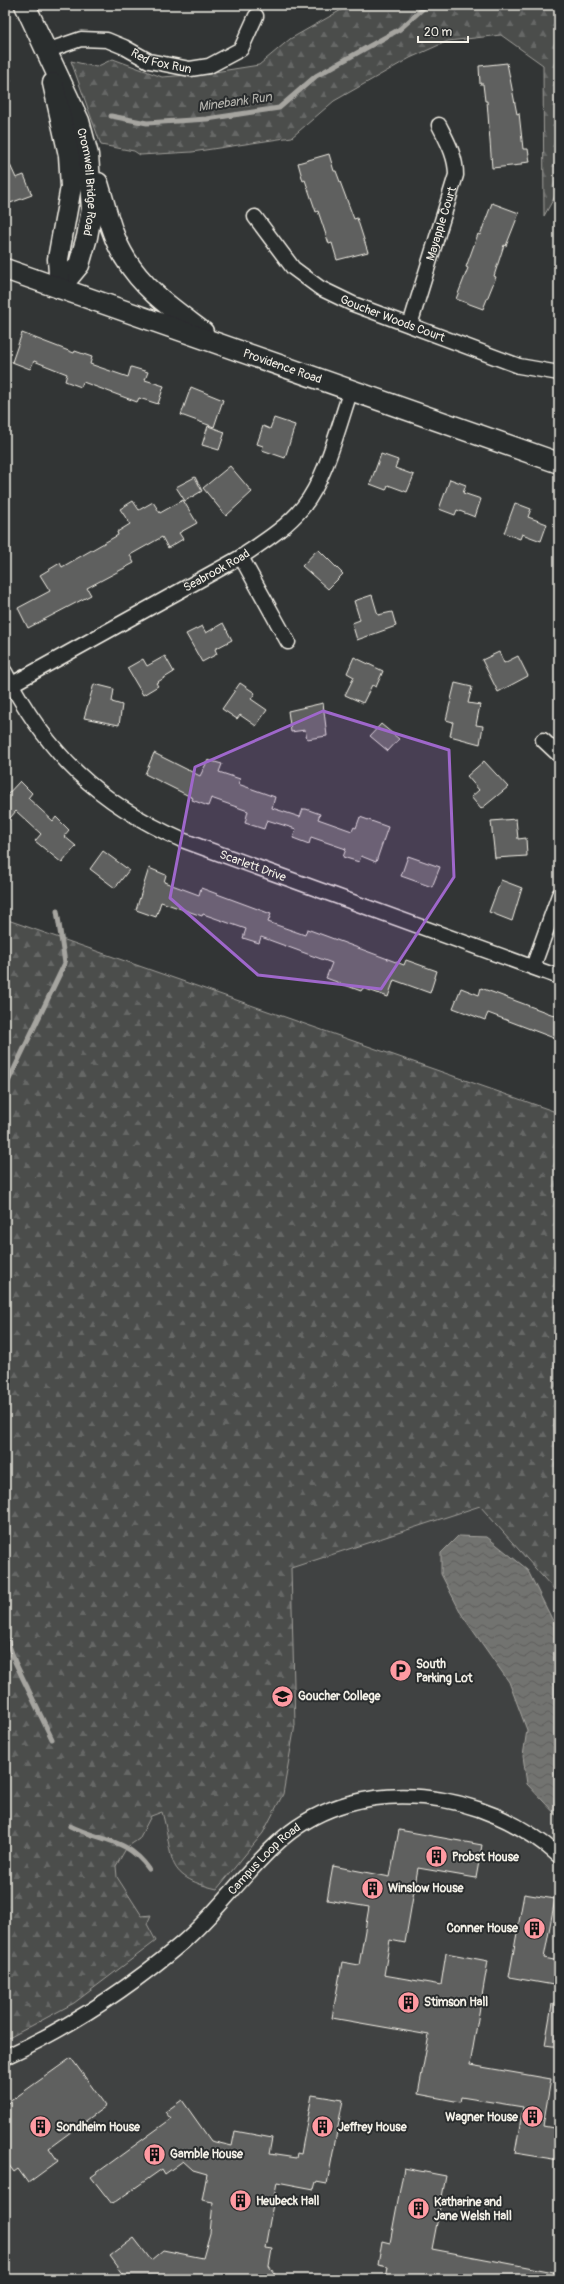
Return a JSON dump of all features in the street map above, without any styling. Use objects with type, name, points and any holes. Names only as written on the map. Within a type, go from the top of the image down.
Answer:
[{"type":"street","name":"Cromwell Bridge Road","points":[[25,5],[79,121],[88,155],[92,209],[87,237],[79,265],[60,288]]},
{"type":"street","name":"Red Fox Run","points":[[46,51],[81,39],[107,40],[124,47],[149,61],[190,69],[209,66],[240,49],[256,16]]},
{"type":"street","name":"Cromwell Bridge Road","points":[[46,51],[69,155],[72,187],[58,258],[60,288]]},
{"type":"street","name":"Mayapple Court","points":[[410,325],[456,175],[456,165],[453,153],[439,125]]},
{"type":"street","points":[[88,155],[110,224],[124,257],[141,280],[160,299],[221,345]]},
{"type":"street","name":"Goucher Woods Court","points":[[254,217],[283,257],[311,283],[353,304],[519,366],[559,373]]},
{"type":"street","name":"Providence Road","points":[[5,269],[559,463]]},
{"type":"street","name":"Seabrook Road","points":[[8,687],[241,557],[277,533],[307,501],[323,469],[351,390]]},
{"type":"street","points":[[241,557],[288,642]]},
{"type":"street","name":"Scarlett Drive","points":[[5,672],[8,687],[62,758],[112,802],[145,822],[190,843],[559,977]]},
{"type":"street","points":[[543,740],[559,755]]},
{"type":"street","points":[[533,967],[559,895]]},
{"type":"street","name":"Campus Loop Road","points":[[5,2057],[40,2041],[145,1972],[183,1942],[283,1838],[318,1814],[338,1807],[389,1797],[431,1798],[461,1804],[492,1813],[513,1823],[534,1836],[559,1856]]},
{"type":"highlighted area","points":[[323,711],[449,750],[454,877],[381,989],[258,975],[170,898],[195,767]]},
{"type":"shaded area","name":"Goucher College","points":[[5,919],[559,1113],[559,2279],[5,2279]]},
{"type":"green space","points":[[350,5],[559,5],[559,189],[544,216],[543,65],[501,35],[448,41],[410,58],[334,101],[292,137],[192,152],[140,155],[134,151],[101,145],[71,61],[96,67],[113,59],[162,77],[202,74],[259,65],[290,39]]},
{"type":"green space","points":[[5,919],[559,1113],[559,1595],[480,1506],[291,1568],[295,1725],[283,1794],[263,1833],[217,1889],[199,1884],[187,1878],[178,1871],[170,1853],[162,1812],[151,1816],[139,1839],[127,1847],[116,1866],[117,1877],[142,1916],[151,1915],[147,1924],[156,1941],[74,2003],[5,2040]]},
{"type":"water","points":[[458,1536],[487,1537],[527,1569],[554,1623],[559,1683],[559,1818],[527,1784],[523,1756],[527,1730],[509,1682],[462,1615],[441,1574],[441,1553]]},
{"type":"building","points":[[507,63],[517,114],[519,113],[523,149],[528,149],[530,162],[521,163],[521,165],[492,168],[487,101],[485,101],[483,84],[480,84],[479,66]]},
{"type":"building","points":[[5,154],[16,178],[24,175],[32,195],[5,205]]},
{"type":"building","points":[[329,154],[334,171],[336,171],[354,219],[357,218],[368,252],[337,260],[332,243],[329,244],[318,211],[316,212],[305,180],[303,181],[298,163]]},
{"type":"building","points":[[492,203],[519,213],[506,246],[504,245],[494,276],[496,277],[483,309],[456,299],[468,268],[466,267],[478,234],[480,235]]},
{"type":"building","points":[[22,333],[74,353],[75,351],[92,357],[90,364],[128,377],[131,367],[148,372],[145,380],[164,386],[158,404],[139,398],[137,402],[83,382],[81,387],[65,381],[67,374],[34,361],[30,369],[12,362]]},
{"type":"building","points":[[191,387],[223,400],[214,427],[181,415]]},
{"type":"building","points":[[274,418],[295,425],[285,458],[262,450],[263,446],[257,444],[263,426],[270,429]]},
{"type":"building","points":[[208,426],[225,432],[219,450],[202,445]]},
{"type":"building","points":[[381,454],[398,460],[395,468],[414,475],[407,492],[388,485],[386,490],[370,484]]},
{"type":"building","points":[[230,466],[252,492],[226,516],[203,488]]},
{"type":"building","points":[[195,477],[202,491],[185,501],[176,487]]},
{"type":"building","points":[[450,479],[466,485],[463,493],[481,499],[475,517],[457,510],[455,515],[439,509]]},
{"type":"building","points":[[183,500],[197,523],[179,533],[183,539],[168,548],[162,537],[130,555],[134,563],[87,588],[91,595],[28,628],[18,608],[50,591],[40,575],[60,563],[62,567],[118,535],[117,532],[130,524],[120,509],[133,501],[139,510],[153,502],[160,513]]},
{"type":"building","points":[[515,503],[531,509],[528,517],[547,524],[541,541],[522,534],[520,539],[504,533]]},
{"type":"building","points":[[318,549],[343,574],[328,589],[302,566]]},
{"type":"building","points":[[372,595],[378,615],[392,612],[396,626],[357,640],[352,623],[360,620],[354,601]]},
{"type":"building","points":[[223,623],[232,640],[215,649],[217,654],[202,662],[186,634],[202,626],[206,633]]},
{"type":"building","points":[[499,652],[504,663],[518,656],[528,676],[498,692],[482,660]]},
{"type":"building","points":[[165,656],[174,672],[156,683],[158,686],[143,695],[127,668],[143,659],[147,666]]},
{"type":"building","points":[[354,657],[383,671],[376,687],[372,685],[363,703],[345,695],[354,677],[347,673]]},
{"type":"building","points":[[240,683],[255,693],[251,699],[267,710],[256,726],[240,715],[237,719],[222,709]]},
{"type":"building","points":[[455,683],[472,687],[468,703],[480,705],[476,725],[483,726],[480,744],[450,736],[453,722],[446,720]]},
{"type":"building","points":[[94,684],[114,689],[112,702],[122,705],[119,725],[84,718]]},
{"type":"building","points":[[323,703],[327,736],[307,739],[305,730],[291,732],[288,711]]},
{"type":"building","points":[[381,724],[399,739],[388,751],[370,736]]},
{"type":"building","points":[[154,753],[200,776],[208,760],[222,764],[219,772],[240,779],[238,784],[275,797],[272,808],[300,817],[303,809],[306,809],[320,814],[318,819],[352,831],[354,827],[356,828],[360,817],[388,827],[376,862],[361,856],[359,862],[343,857],[346,849],[311,837],[309,844],[293,838],[296,829],[267,820],[264,829],[245,823],[248,811],[211,798],[208,806],[192,800],[193,798],[145,774]]},
{"type":"building","points":[[484,761],[508,787],[481,809],[471,797],[479,790],[467,776]]},
{"type":"building","points":[[20,781],[32,793],[28,798],[53,821],[56,817],[69,830],[64,836],[76,846],[62,863],[35,841],[41,834],[16,811],[5,824],[5,797]]},
{"type":"building","points":[[516,819],[518,839],[526,838],[527,856],[495,858],[491,821]]},
{"type":"building","points":[[103,851],[129,870],[115,888],[90,869]]},
{"type":"building","points":[[408,856],[440,867],[432,887],[401,876]]},
{"type":"building","points":[[149,868],[166,875],[164,882],[199,895],[201,888],[271,914],[268,922],[305,935],[307,929],[404,965],[406,960],[437,971],[430,993],[394,980],[388,997],[363,988],[361,991],[326,978],[332,963],[261,937],[259,943],[243,938],[246,929],[203,914],[202,916],[161,902],[156,917],[136,910]]},
{"type":"building","points":[[501,880],[522,888],[512,921],[489,912]]},
{"type":"building","points":[[461,988],[479,995],[481,988],[559,1017],[559,1040],[488,1013],[485,1020],[453,1008]]},
{"type":"building","points":[[399,1830],[482,1845],[476,1878],[418,1868],[405,1943],[390,1940],[384,1975],[441,1985],[446,1953],[488,1961],[470,2065],[551,2079],[543,2126],[559,2129],[559,2160],[515,2153],[523,2107],[461,2097],[460,2102],[418,2094],[429,2035],[332,2018],[342,1962],[359,1965],[369,1907],[327,1900],[333,1866],[390,1877]]},
{"type":"building","name":"Conner House","points":[[524,1894],[555,1899],[544,1958],[559,1961],[559,1986],[509,1977]]},
{"type":"building","points":[[552,2004],[559,2004],[559,2047],[545,2045]]},
{"type":"building","name":"Sondheim House","points":[[71,2058],[106,2106],[49,2148],[58,2161],[28,2183],[18,2169],[14,2172],[5,2160],[5,2105]]},
{"type":"building","points":[[312,2095],[343,2100],[327,2184],[316,2182],[314,2189],[277,2182],[265,2248],[272,2249],[269,2266],[278,2279],[127,2279],[110,2256],[134,2238],[151,2260],[163,2250],[203,2258],[210,2233],[213,2202],[202,2200],[207,2174],[193,2170],[183,2161],[165,2174],[162,2169],[112,2204],[91,2177],[171,2119],[165,2112],[182,2100],[211,2141],[232,2146],[235,2131],[272,2138],[269,2154],[296,2158],[297,2153],[301,2154]]},
{"type":"building","name":"Katharine and Jane Welsh Hall","points":[[404,2168],[446,2176],[432,2249],[554,2272],[553,2279],[386,2279],[388,2267],[378,2265],[382,2241],[390,2243]]},
{"type":"waterway","name":"Minebank Run","points":[[111,116],[147,123],[207,119],[279,108],[316,76],[400,29],[427,5]]},
{"type":"waterway","name":"Minebank Run","points":[[5,80],[9,81]]},
{"type":"waterway","points":[[5,1088],[65,963],[57,911]]},
{"type":"waterway","points":[[5,1634],[15,1662],[52,1739]]},
{"type":"waterway","points":[[70,1826],[122,1846],[131,1851],[149,1869]]},
{"type":"place","name":"South Parking Lot","points":[[401,1671]]},
{"type":"place","name":"Goucher College","points":[[282,1696]]},
{"type":"place","name":"Probst House","points":[[437,1857]]},
{"type":"place","name":"Winslow House","points":[[372,1888]]},
{"type":"place","name":"Conner House","points":[[534,1928]]},
{"type":"place","name":"Stimson Hall","points":[[408,2002]]},
{"type":"place","name":"Wagner House","points":[[533,2117]]},
{"type":"place","name":"Sondheim House","points":[[41,2127]]},
{"type":"place","name":"Jeffrey House","points":[[322,2127]]},
{"type":"place","name":"Gamble House","points":[[154,2154]]},
{"type":"place","name":"Heubeck Hall","points":[[241,2201]]},
{"type":"place","name":"Katharine and Jane Welsh Hall","points":[[418,2209]]}]
